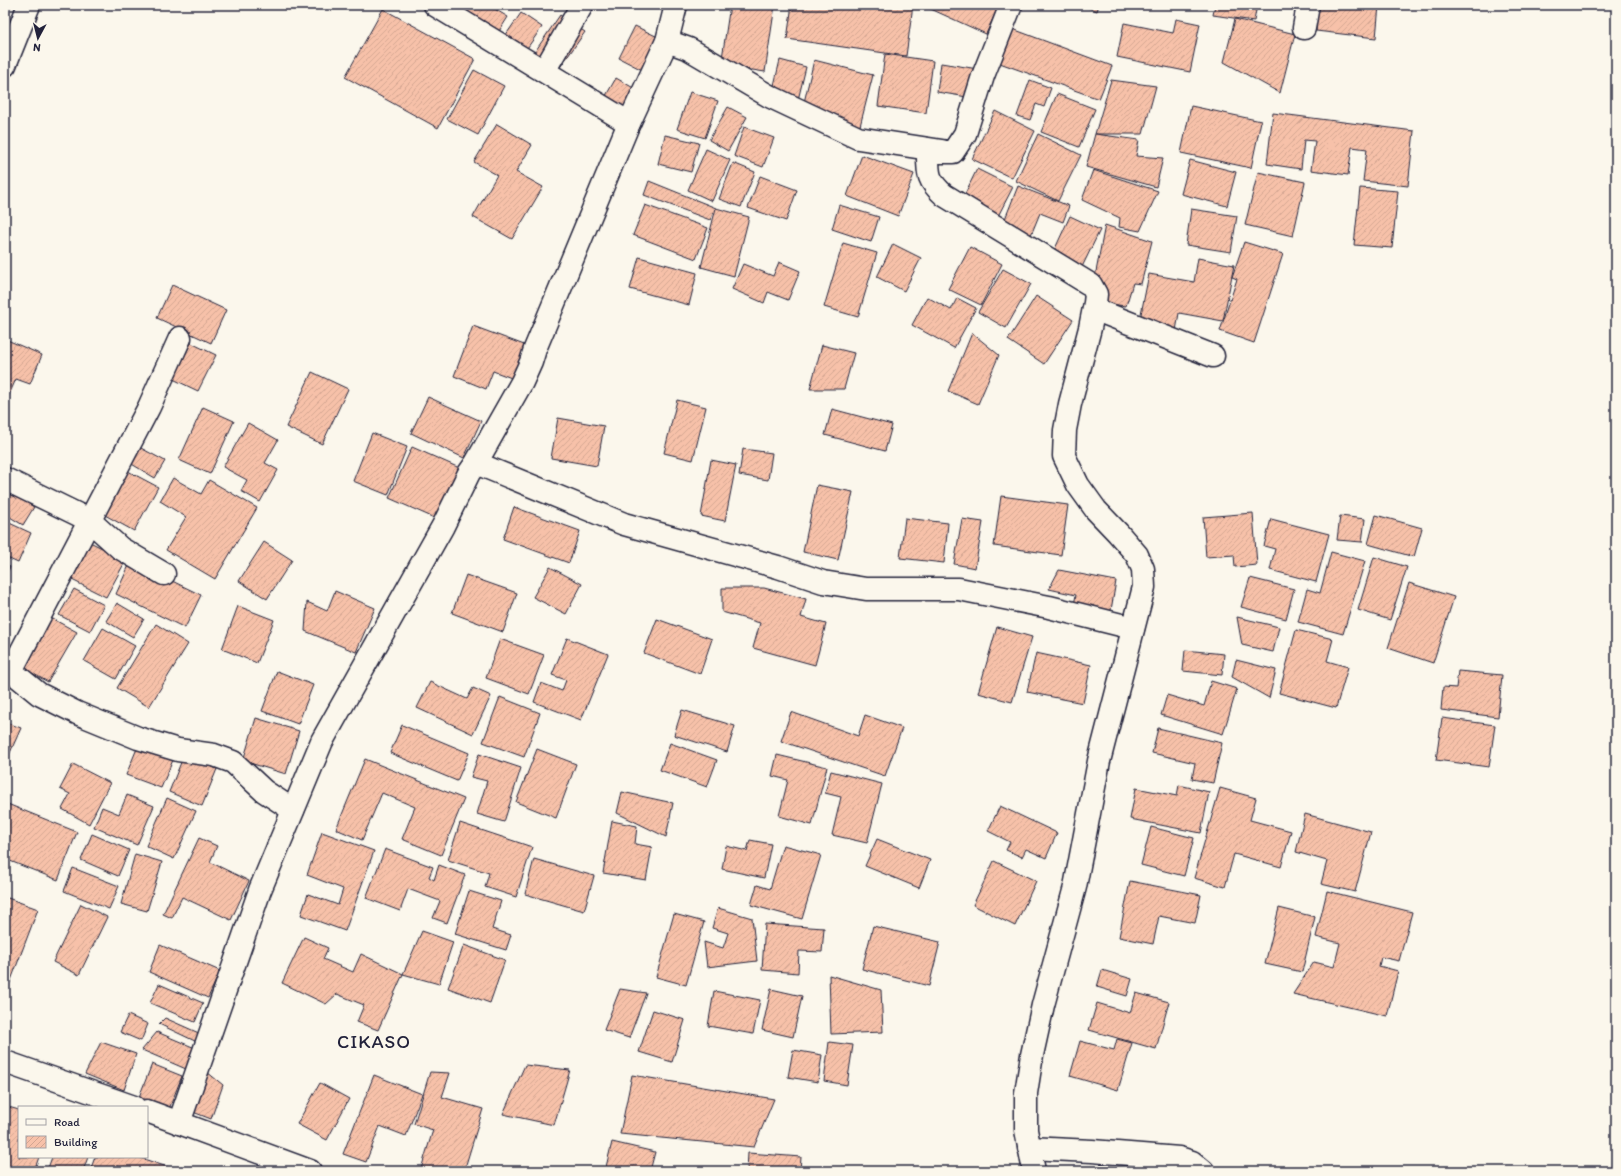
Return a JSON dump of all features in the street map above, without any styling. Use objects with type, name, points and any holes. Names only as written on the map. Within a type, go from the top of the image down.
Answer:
[{"type":"street","points":[[5,65],[29,5]]},
{"type":"street","points":[[435,5],[629,123]]},
{"type":"street","points":[[544,71],[582,5]]},
{"type":"street","points":[[179,1123],[260,890],[322,741],[443,526],[469,473],[522,382],[629,123],[667,41],[676,5]]},
{"type":"street","points":[[954,152],[965,134],[984,76],[1011,5]]},
{"type":"street","points":[[1304,28],[1308,5]]},
{"type":"street","points":[[667,41],[689,49],[769,96],[858,138],[954,152]]},
{"type":"street","points":[[954,152],[928,152],[929,178],[935,187],[944,195],[981,219],[1091,285],[1096,294],[1094,309],[1065,430],[1064,456],[1078,485],[1096,510],[1136,555],[1143,569],[1144,587],[1099,761],[1074,887],[1043,1005],[1032,1055],[1026,1093],[1026,1130],[1034,1171]]},
{"type":"street","points":[[1094,309],[1213,356]]},
{"type":"street","points":[[180,338],[149,407],[8,670],[39,694],[84,716],[151,742],[178,750],[214,755],[233,762],[264,791],[293,810]]},
{"type":"street","points":[[476,463],[624,524],[778,566],[823,582],[866,590],[959,589],[1057,609],[1134,628]]},
{"type":"street","points":[[5,479],[89,520],[120,548],[164,574]]},
{"type":"street","points":[[5,1062],[131,1106]]},
{"type":"street","points":[[148,1111],[310,1171]]},
{"type":"street","points":[[1029,1148],[1179,1158],[1192,1162],[1203,1171]]},
{"type":"building","points":[[469,5],[488,5],[508,17],[496,36],[463,16]]},
{"type":"building","points":[[730,5],[775,5],[765,72],[721,65]]},
{"type":"building","points":[[792,5],[913,5],[906,56],[787,39]]},
{"type":"building","points":[[922,5],[999,5],[986,34]]},
{"type":"building","points":[[1082,5],[1099,5],[1097,11]]},
{"type":"building","points":[[1215,5],[1257,5],[1254,21],[1213,15]]},
{"type":"building","points":[[1319,5],[1379,5],[1376,38],[1316,31]]},
{"type":"building","points":[[383,9],[475,59],[438,128],[345,77]]},
{"type":"building","points":[[521,13],[542,27],[523,54],[503,39]]},
{"type":"building","points":[[560,15],[585,32],[556,73],[532,56]]},
{"type":"building","points":[[1176,19],[1200,24],[1190,72],[1117,57],[1124,23],[1173,33]]},
{"type":"building","points":[[1235,19],[1295,34],[1280,93],[1224,62]]},
{"type":"building","points":[[635,26],[662,39],[646,72],[619,58]]},
{"type":"building","points":[[1010,28],[1112,66],[1099,99],[997,62]]},
{"type":"building","points":[[885,54],[933,61],[926,113],[878,106]]},
{"type":"building","points":[[780,60],[806,67],[798,100],[772,94]]},
{"type":"building","points":[[814,60],[873,75],[860,126],[802,111]]},
{"type":"building","points":[[941,63],[978,69],[973,98],[937,92]]},
{"type":"building","points":[[474,70],[504,86],[478,135],[447,119]]},
{"type":"building","points":[[616,78],[637,90],[625,111],[604,99]]},
{"type":"building","points":[[1030,80],[1051,88],[1044,107],[1036,104],[1030,120],[1017,116]]},
{"type":"building","points":[[1111,80],[1156,86],[1143,134],[1095,134]]},
{"type":"building","points":[[690,92],[718,101],[705,138],[677,129]]},
{"type":"building","points":[[1057,94],[1095,109],[1079,147],[1041,132]]},
{"type":"building","points":[[1191,106],[1261,121],[1251,168],[1181,153]]},
{"type":"building","points":[[728,107],[747,117],[728,151],[709,140]]},
{"type":"building","points":[[995,111],[1035,131],[1012,178],[972,159]]},
{"type":"building","points":[[1273,113],[1414,131],[1408,186],[1363,181],[1367,149],[1352,147],[1348,175],[1311,170],[1315,141],[1304,140],[1301,169],[1267,164]]},
{"type":"building","points":[[497,124],[532,145],[516,172],[543,187],[512,239],[473,217],[497,175],[474,162]]},
{"type":"building","points":[[744,127],[774,138],[763,167],[734,156]]},
{"type":"building","points":[[1038,134],[1081,155],[1058,201],[1016,181]]},
{"type":"building","points":[[1095,134],[1139,140],[1136,156],[1163,158],[1156,187],[1086,167]]},
{"type":"building","points":[[665,135],[699,143],[691,172],[658,164]]},
{"type":"building","points":[[706,149],[730,160],[712,201],[688,190]]},
{"type":"building","points":[[862,155],[914,174],[898,216],[847,196]]},
{"type":"building","points":[[1190,160],[1236,172],[1227,206],[1181,194]]},
{"type":"building","points":[[733,163],[755,172],[741,207],[719,199]]},
{"type":"building","points":[[977,169],[1013,187],[996,220],[961,202]]},
{"type":"building","points":[[1093,170],[1158,191],[1140,231],[1119,227],[1120,218],[1082,200]]},
{"type":"building","points":[[1258,172],[1305,182],[1293,236],[1245,225]]},
{"type":"building","points":[[760,176],[797,190],[786,221],[748,208]]},
{"type":"building","points":[[649,181],[716,208],[710,220],[644,195]]},
{"type":"building","points":[[1018,186],[1069,206],[1063,222],[1040,213],[1031,235],[1003,224]]},
{"type":"building","points":[[1360,188],[1398,191],[1392,248],[1354,245]]},
{"type":"building","points":[[645,205],[708,228],[696,259],[633,235]]},
{"type":"building","points":[[839,205],[879,217],[871,242],[832,229]]},
{"type":"building","points":[[716,208],[749,217],[734,276],[701,267]]},
{"type":"building","points":[[1191,209],[1237,216],[1231,252],[1186,245]]},
{"type":"building","points":[[1070,216],[1100,230],[1082,267],[1053,253]]},
{"type":"building","points":[[1105,225],[1152,241],[1141,284],[1133,283],[1126,306],[1101,303],[1095,277]]},
{"type":"building","points":[[1244,242],[1283,254],[1254,343],[1220,331],[1237,279],[1232,277]]},
{"type":"building","points":[[843,243],[877,253],[858,317],[824,307]]},
{"type":"building","points":[[893,244],[921,258],[904,291],[877,277]]},
{"type":"building","points":[[970,247],[1002,264],[981,305],[948,289]]},
{"type":"building","points":[[639,257],[697,273],[689,305],[630,289]]},
{"type":"building","points":[[1198,258],[1234,265],[1223,321],[1179,313],[1176,331],[1139,324],[1149,274],[1194,282]]},
{"type":"building","points":[[779,262],[800,271],[788,300],[768,292],[764,303],[732,289],[743,264],[773,276]]},
{"type":"building","points":[[1003,269],[1031,284],[1006,328],[978,312]]},
{"type":"building","points":[[172,285],[226,310],[211,343],[157,318]]},
{"type":"building","points":[[1036,296],[1073,320],[1044,364],[1008,340]]},
{"type":"building","points":[[927,297],[951,310],[957,298],[976,308],[954,348],[912,325]]},
{"type":"building","points":[[473,326],[535,349],[522,382],[493,371],[486,389],[454,376]]},
{"type":"building","points":[[972,333],[999,355],[978,404],[948,391]]},
{"type":"building","points":[[5,339],[42,355],[30,384],[16,379],[5,404]]},
{"type":"building","points":[[191,343],[216,355],[198,391],[173,379]]},
{"type":"building","points":[[822,345],[854,353],[844,389],[810,389]]},
{"type":"building","points":[[312,372],[348,389],[322,444],[286,427]]},
{"type":"building","points":[[428,397],[481,421],[464,458],[411,433]]},
{"type":"building","points":[[677,400],[706,407],[693,460],[664,453]]},
{"type":"building","points":[[203,407],[234,421],[210,474],[179,460]]},
{"type":"building","points":[[832,409],[892,425],[885,451],[825,435]]},
{"type":"building","points":[[558,418],[604,426],[597,466],[551,458]]},
{"type":"building","points":[[248,423],[278,440],[265,463],[278,470],[260,502],[241,491],[247,480],[223,467]]},
{"type":"building","points":[[372,433],[407,447],[388,495],[353,481]]},
{"type":"building","points":[[139,447],[165,461],[155,478],[130,463]]},
{"type":"building","points":[[412,447],[464,470],[441,521],[389,498]]},
{"type":"building","points":[[743,449],[772,453],[768,480],[739,475]]},
{"type":"building","points":[[711,460],[736,465],[725,521],[701,516]]},
{"type":"building","points":[[126,470],[158,487],[134,531],[103,514]]},
{"type":"building","points":[[173,478],[201,494],[209,480],[257,508],[215,579],[166,550],[186,517],[160,501]]},
{"type":"building","points":[[817,485],[853,492],[838,560],[803,552]]},
{"type":"building","points":[[5,489],[34,507],[23,525],[5,514]]},
{"type":"building","points":[[1001,496],[1068,505],[1061,555],[994,546]]},
{"type":"building","points":[[514,507],[580,531],[569,563],[503,539]]},
{"type":"building","points":[[1253,513],[1257,565],[1235,567],[1234,555],[1206,557],[1203,517]]},
{"type":"building","points":[[1376,515],[1422,528],[1414,557],[1368,544]]},
{"type":"building","points":[[1340,516],[1365,519],[1362,542],[1337,540]]},
{"type":"building","points":[[905,518],[948,523],[944,563],[900,558]]},
{"type":"building","points":[[962,519],[983,522],[975,568],[954,564]]},
{"type":"building","points":[[1271,519],[1329,534],[1316,582],[1270,570],[1275,549],[1264,546]]},
{"type":"building","points":[[5,521],[31,533],[18,563],[5,557]]},
{"type":"building","points":[[90,542],[126,560],[106,597],[70,579]]},
{"type":"building","points":[[264,542],[292,560],[267,599],[239,581]]},
{"type":"building","points":[[1331,552],[1365,561],[1343,634],[1298,622],[1307,589],[1320,593]]},
{"type":"building","points":[[1374,557],[1407,567],[1390,620],[1358,610]]},
{"type":"building","points":[[131,561],[201,595],[185,628],[116,594]]},
{"type":"building","points":[[5,564],[10,567],[5,576]]},
{"type":"building","points":[[550,567],[582,584],[566,614],[533,597]]},
{"type":"building","points":[[1059,570],[1116,581],[1110,616],[1073,609],[1076,595],[1049,589]]},
{"type":"building","points":[[466,575],[517,593],[503,632],[452,613]]},
{"type":"building","points":[[1250,578],[1294,589],[1286,619],[1241,607]]},
{"type":"building","points":[[1409,583],[1454,597],[1433,663],[1388,648]]},
{"type":"building","points":[[722,588],[764,588],[806,599],[801,617],[826,624],[815,665],[753,648],[760,623],[722,612]]},
{"type":"building","points":[[74,589],[104,605],[90,631],[59,615]]},
{"type":"building","points":[[335,591],[375,608],[356,652],[305,631],[307,602],[327,611]]},
{"type":"building","points":[[117,603],[144,619],[133,637],[106,621]]},
{"type":"building","points":[[238,606],[274,620],[257,663],[222,649]]},
{"type":"building","points":[[1237,617],[1279,627],[1273,652],[1242,645]]},
{"type":"building","points":[[51,618],[77,632],[48,682],[23,668]]},
{"type":"building","points":[[657,619],[712,639],[700,674],[644,653]]},
{"type":"building","points":[[156,624],[188,644],[149,707],[117,688]]},
{"type":"building","points":[[997,627],[1032,637],[1012,702],[978,693]]},
{"type":"building","points":[[103,628],[135,646],[116,679],[84,661]]},
{"type":"building","points":[[1296,630],[1333,639],[1327,661],[1348,667],[1336,708],[1279,693]]},
{"type":"building","points":[[567,638],[608,654],[581,720],[534,702],[541,683],[562,691],[566,680],[552,675]]},
{"type":"building","points":[[500,639],[544,655],[529,694],[486,678]]},
{"type":"building","points":[[1185,650],[1224,654],[1222,675],[1183,671]]},
{"type":"building","points":[[1036,653],[1091,665],[1083,703],[1027,692]]},
{"type":"building","points":[[1236,660],[1276,670],[1269,698],[1232,677]]},
{"type":"building","points":[[277,671],[313,685],[298,724],[262,711]]},
{"type":"building","points":[[1458,671],[1502,675],[1498,717],[1441,710],[1443,687],[1456,688]]},
{"type":"building","points":[[1211,681],[1237,689],[1223,734],[1161,715],[1167,695],[1204,706]]},
{"type":"building","points":[[430,682],[467,699],[473,688],[491,696],[473,734],[417,708]]},
{"type":"building","points":[[500,697],[540,713],[524,757],[483,742]]},
{"type":"building","points":[[682,710],[735,726],[727,752],[674,735]]},
{"type":"building","points":[[791,712],[858,736],[865,715],[902,728],[885,776],[781,741]]},
{"type":"building","points":[[256,718],[299,731],[286,774],[243,761]]},
{"type":"building","points":[[1442,718],[1495,725],[1489,767],[1436,760]]},
{"type":"building","points":[[5,722],[21,728],[5,764]]},
{"type":"building","points":[[402,725],[469,753],[457,781],[390,753]]},
{"type":"building","points":[[1158,728],[1222,743],[1213,783],[1192,779],[1195,763],[1152,753]]},
{"type":"building","points":[[670,743],[717,760],[707,787],[660,770]]},
{"type":"building","points":[[138,746],[173,760],[161,788],[126,775]]},
{"type":"building","points":[[537,749],[576,764],[556,818],[516,802]]},
{"type":"building","points":[[479,754],[521,768],[504,822],[477,814],[487,781],[471,777]]},
{"type":"building","points":[[184,755],[217,769],[202,806],[169,792]]},
{"type":"building","points":[[777,755],[827,767],[812,825],[779,816],[788,780],[772,776]]},
{"type":"building","points":[[365,759],[464,799],[441,855],[402,839],[415,807],[382,793],[362,840],[336,829]]},
{"type":"building","points":[[73,764],[110,783],[89,824],[62,809],[70,794],[60,789]]},
{"type":"building","points":[[831,771],[882,784],[867,843],[832,835],[841,797],[825,793]]},
{"type":"building","points":[[1179,785],[1209,792],[1201,833],[1130,819],[1136,788],[1177,796]]},
{"type":"building","points":[[1220,788],[1256,798],[1250,820],[1291,831],[1281,867],[1234,854],[1225,887],[1194,878]]},
{"type":"building","points":[[622,792],[673,803],[666,837],[617,813]]},
{"type":"building","points":[[127,795],[154,806],[137,845],[94,827],[102,807],[119,814]]},
{"type":"building","points":[[167,798],[196,811],[174,859],[146,846]]},
{"type":"building","points":[[5,803],[77,832],[58,880],[5,859]]},
{"type":"building","points":[[1000,806],[1057,833],[1046,858],[1026,849],[1022,857],[1006,850],[1010,842],[988,831]]},
{"type":"building","points":[[1305,814],[1371,832],[1355,892],[1321,884],[1327,861],[1296,852]]},
{"type":"building","points":[[612,821],[637,826],[635,844],[652,847],[646,880],[603,873]]},
{"type":"building","points":[[460,823],[532,847],[516,897],[485,887],[489,873],[448,860]]},
{"type":"building","points":[[1151,827],[1194,838],[1184,876],[1141,865]]},
{"type":"building","points":[[322,832],[374,851],[345,931],[301,915],[308,894],[338,905],[343,889],[307,875]]},
{"type":"building","points":[[92,834],[129,850],[118,876],[81,860]]},
{"type":"building","points":[[199,838],[217,846],[210,862],[249,881],[231,920],[182,897],[172,918],[163,914]]},
{"type":"building","points":[[877,839],[930,860],[919,888],[865,866]]},
{"type":"building","points":[[750,840],[771,844],[764,878],[722,869],[726,846],[747,851]]},
{"type":"building","points":[[783,845],[821,855],[802,919],[751,905],[757,885],[770,889]]},
{"type":"building","points":[[385,849],[433,867],[429,877],[434,880],[439,865],[465,875],[447,923],[433,918],[440,901],[408,889],[400,911],[366,898]]},
{"type":"building","points":[[135,854],[162,862],[147,911],[121,904]]},
{"type":"building","points":[[534,859],[594,876],[584,911],[525,894]]},
{"type":"building","points":[[994,861],[1036,881],[1015,926],[973,905]]},
{"type":"building","points":[[73,868],[119,886],[109,909],[64,891]]},
{"type":"building","points":[[1130,881],[1201,895],[1195,923],[1159,916],[1153,944],[1119,937]]},
{"type":"building","points":[[469,891],[501,901],[492,929],[511,935],[506,950],[455,934]]},
{"type":"building","points":[[1327,891],[1412,912],[1399,961],[1381,957],[1379,966],[1398,971],[1387,1016],[1293,994],[1314,962],[1334,967],[1340,943],[1316,937]]},
{"type":"building","points":[[5,897],[38,909],[5,996]]},
{"type":"building","points":[[81,904],[107,917],[79,975],[53,962]]},
{"type":"building","points":[[718,908],[752,918],[757,961],[707,967],[704,942],[723,948],[728,933],[712,928]]},
{"type":"building","points":[[1279,908],[1315,917],[1302,972],[1265,964]]},
{"type":"building","points":[[674,914],[704,922],[686,985],[656,977]]},
{"type":"building","points":[[765,924],[824,928],[822,952],[799,951],[798,973],[762,970]]},
{"type":"building","points":[[873,926],[940,942],[929,986],[862,969]]},
{"type":"building","points":[[422,931],[453,942],[439,984],[403,974]]},
{"type":"building","points":[[304,937],[328,948],[323,959],[353,972],[361,954],[403,974],[378,1030],[357,1022],[364,1005],[337,994],[326,1004],[282,983]]},
{"type":"building","points":[[160,945],[220,971],[208,998],[149,972]]},
{"type":"building","points":[[464,945],[505,960],[490,1003],[448,988]]},
{"type":"building","points":[[1102,970],[1132,979],[1127,996],[1097,987]]},
{"type":"building","points":[[829,975],[881,990],[883,1032],[831,1034]]},
{"type":"building","points":[[159,984],[203,1003],[195,1022],[150,1003]]},
{"type":"building","points":[[620,989],[646,993],[629,1038],[604,1030]]},
{"type":"building","points":[[771,989],[802,996],[793,1037],[762,1030]]},
{"type":"building","points":[[714,991],[760,1000],[753,1034],[708,1026]]},
{"type":"building","points":[[1136,993],[1169,1002],[1156,1049],[1089,1030],[1097,1003],[1130,1013]]},
{"type":"building","points":[[653,1010],[685,1020],[672,1062],[639,1052]]},
{"type":"building","points":[[128,1015],[148,1024],[141,1041],[120,1032]]},
{"type":"building","points":[[165,1018],[201,1034],[197,1042],[159,1024]]},
{"type":"building","points":[[157,1032],[195,1048],[186,1069],[142,1050]]},
{"type":"building","points":[[1117,1039],[1132,1043],[1118,1090],[1070,1076],[1080,1041],[1114,1050]]},
{"type":"building","points":[[101,1042],[136,1054],[124,1090],[85,1074]]},
{"type":"building","points":[[829,1042],[853,1045],[847,1085],[824,1081]]},
{"type":"building","points":[[793,1050],[822,1055],[818,1082],[788,1077]]},
{"type":"building","points":[[152,1064],[182,1076],[169,1109],[139,1097]]},
{"type":"building","points":[[525,1065],[570,1070],[554,1125],[503,1114]]},
{"type":"building","points":[[207,1072],[223,1085],[211,1119],[193,1112]]},
{"type":"building","points":[[430,1072],[450,1073],[442,1097],[483,1109],[464,1171],[428,1171],[421,1169],[433,1130],[414,1124]]},
{"type":"building","points":[[374,1075],[422,1094],[406,1136],[380,1126],[366,1162],[343,1154]]},
{"type":"building","points":[[632,1075],[774,1099],[754,1147],[620,1134]]},
{"type":"building","points":[[320,1083],[349,1099],[327,1140],[297,1124]]},
{"type":"building","points":[[5,1106],[18,1110],[18,1158],[39,1158],[34,1171],[5,1171]]},
{"type":"building","points":[[612,1142],[655,1152],[650,1171],[605,1171]]},
{"type":"building","points":[[748,1153],[801,1157],[800,1171],[747,1171]]},
{"type":"building","points":[[52,1158],[88,1158],[83,1171],[47,1171]]},
{"type":"building","points":[[95,1158],[141,1158],[179,1171],[90,1171]]},
{"type":"district","name":"CIKASO","points":[[374,1041]]}]
